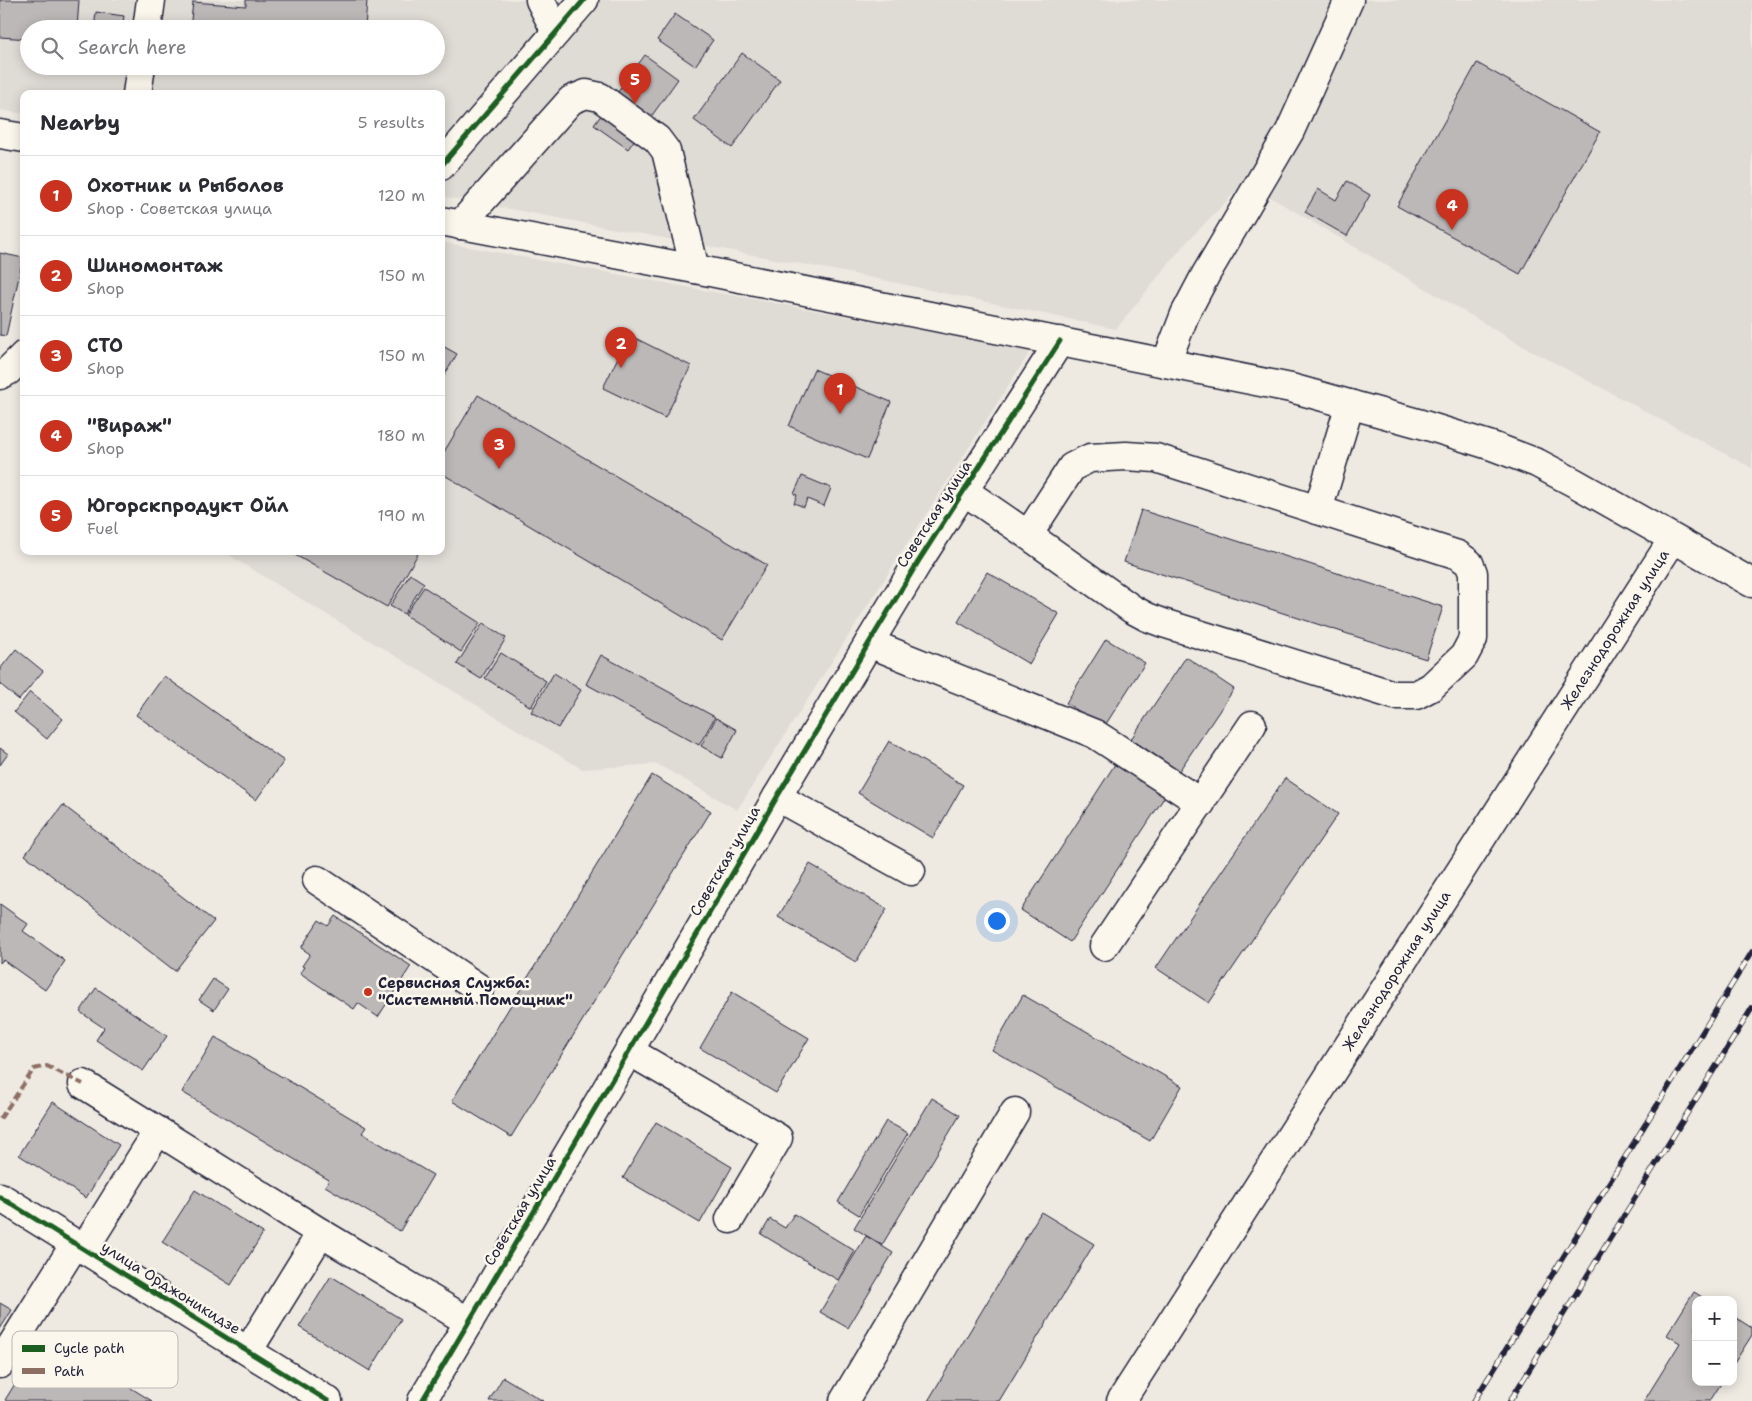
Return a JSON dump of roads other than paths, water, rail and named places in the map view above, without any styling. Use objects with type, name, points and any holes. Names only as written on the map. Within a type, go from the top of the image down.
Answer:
[{"type":"main road","points":[[148,20],[151,0]]},
{"type":"main road","points":[[540,0],[556,32]]},
{"type":"main road","points":[[445,161],[584,0]]},
{"type":"main road","points":[[1166,363],[1185,314],[1206,274],[1290,131],[1349,0]]},
{"type":"main road","points":[[138,90],[140,75]]},
{"type":"main road","points":[[451,223],[571,100],[586,94],[600,97],[657,139],[666,151],[695,268]]},
{"type":"main road","points":[[0,134],[20,137]]},
{"type":"main road","points":[[451,223],[695,268],[1060,341],[1291,388],[1350,404],[1475,440],[1537,463],[1752,583]]},
{"type":"main road","name":"Советская улица","points":[[422,1401],[629,1051],[776,797],[918,562],[1060,341]]},
{"type":"main road","points":[[0,375],[8,371],[20,358]]},
{"type":"main road","points":[[1318,510],[1350,404]]},
{"type":"main road","points":[[964,491],[1132,610],[1147,618],[1394,695],[1416,696],[1431,687],[1464,656],[1473,639],[1473,573],[1469,563],[1458,555],[1156,458],[1126,456],[1090,458],[1072,467],[1028,535]]},
{"type":"main road","name":"Железнодорожная улица","points":[[1121,1401],[1673,539]]},
{"type":"main road","points":[[869,643],[1095,734],[1200,803]]},
{"type":"main road","points":[[1104,946],[1252,725]]},
{"type":"main road","points":[[776,797],[911,871]]},
{"type":"main road","points":[[317,880],[480,989]]},
{"type":"main road","points":[[629,1051],[778,1138],[730,1219]]},
{"type":"main road","points":[[83,1084],[321,1233],[469,1322]]},
{"type":"main road","points":[[844,1401],[1015,1112]]},
{"type":"main road","points":[[22,1331],[158,1131]]},
{"type":"main road","name":"улица Орджоникидзе","points":[[0,1197],[328,1401]]},
{"type":"main road","points":[[248,1351],[321,1233]]},
{"type":"main road","points":[[0,1364],[12,1346]]},
{"type":"railway","points":[[1474,1401],[1752,952]]},
{"type":"railway","points":[[1510,1401],[1752,1008]]},
{"type":"place","name":"Югорскпродукт Ойл","points":[[635,104]]},
{"type":"place","name":"\"Вираж\"","points":[[1452,230]]},
{"type":"place","name":"Шиномонтаж","points":[[621,368]]},
{"type":"place","name":"Охотник и Рыболов","points":[[840,414]]},
{"type":"place","name":"СТО","points":[[499,469]]},
{"type":"place","name":"Сервисная Служба: \"Системный Помощник\"","points":[[368,992]]}]
